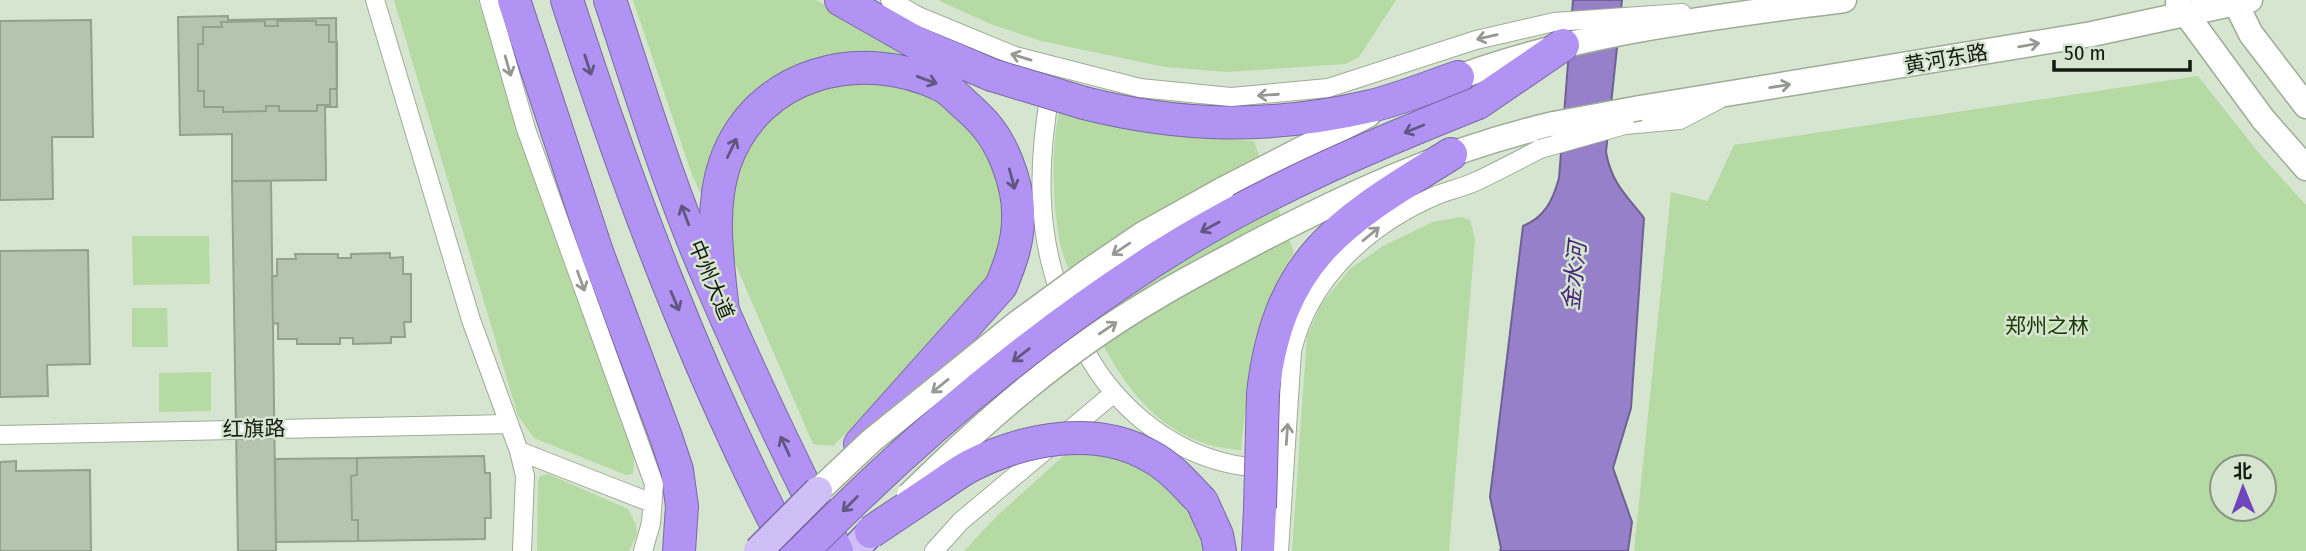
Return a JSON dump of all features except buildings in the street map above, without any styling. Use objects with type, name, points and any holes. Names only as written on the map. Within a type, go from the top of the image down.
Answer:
[{"type":"highway","points":[[514,0],[597,251],[677,470],[682,506],[679,551]]},
{"type":"highway","name":"中州大道","points":[[567,0],[600,102],[672,295],[753,479],[790,551]]},
{"type":"highway","name":"中州大道","points":[[610,0],[649,120],[709,279],[794,466],[837,551]]},
{"type":"highway","points":[[841,0],[915,42],[992,75],[1084,103],[1173,120],[1258,123],[1374,105],[1458,77]]},
{"type":"highway","points":[[803,551],[863,489],[971,394],[1084,306],[1186,240],[1262,198],[1350,155],[1478,103],[1558,34]]},
{"type":"highway","points":[[723,311],[718,265],[717,211],[724,165],[743,128],[771,97],[798,82],[828,71],[846,67],[879,68],[913,75],[945,87],[983,119],[999,142],[1012,174],[1018,202],[1016,242],[1001,286],[818,491]]},
{"type":"highway","points":[[1258,551],[1263,393],[1267,363],[1283,306],[1296,281],[1322,245],[1370,204],[1451,154]]},
{"type":"highway","points":[[862,542],[968,467],[1009,450],[1044,440],[1091,438],[1127,444],[1151,456],[1181,479],[1202,502],[1217,535],[1220,551]]},
{"type":"main road","points":[[758,551],[775,531],[871,441],[1016,324],[1143,234],[1307,144],[1393,103],[1558,34],[1844,0]]},
{"type":"main road","points":[[2240,1],[2251,34],[2306,106]]},
{"type":"main road","name":"黄河东路","points":[[862,542],[952,453],[1008,403],[1061,361],[1154,298],[1349,195],[1451,154],[1554,124],[1633,116],[1730,94],[2092,34],[2180,7],[2240,1]]},
{"type":"main road","points":[[2180,7],[2263,119],[2306,168]]},
{"type":"street","points":[[375,0],[471,320],[519,451],[525,475],[522,551]]},
{"type":"street","points":[[489,0],[526,129],[654,484],[651,523],[643,551]]},
{"type":"street","points":[[890,0],[918,16],[991,47],[1054,67],[1153,90],[1231,97],[1328,88],[1476,40],[1558,34]]},
{"type":"street","points":[[1054,67],[1041,161],[1045,242],[1049,264],[1061,298],[1098,373],[1137,416],[1166,437],[1198,454],[1239,466],[1284,467]]},
{"type":"street","points":[[1279,551],[1292,351],[1317,290],[1343,258],[1384,223],[1435,196],[1475,182],[1540,149],[1633,116]]},
{"type":"street","points":[[934,551],[961,521],[1114,393]]},
{"type":"street","name":"红旗路","points":[[0,435],[508,424]]},
{"type":"street","points":[[519,451],[652,503]]},
{"type":"green space","points":[[394,0],[478,0],[541,196],[629,435],[634,459],[633,474],[626,475],[534,438],[518,416]]},
{"type":"green space","points":[[633,0],[816,0],[927,62],[861,52],[831,56],[752,95],[727,123],[711,157],[703,198],[692,175]]},
{"type":"green space","points":[[938,0],[1396,0],[1359,57],[1345,64],[1227,72],[1165,67],[1041,41],[988,23]]},
{"type":"green space","name":"郑州之林","points":[[2198,76],[2258,152],[2306,205],[2306,551],[1634,551],[1671,192],[1708,201],[1734,145]]},
{"type":"green space","points":[[883,81],[935,98],[962,120],[976,137],[990,160],[998,181],[1004,211],[998,264],[978,302],[833,446],[813,444],[729,249],[729,189],[736,165],[770,113],[820,86]]},
{"type":"green space","points":[[1059,111],[1175,135],[1254,141],[1294,253],[1281,275],[1262,322],[1251,373],[1241,450],[1210,445],[1183,434],[1160,419],[1122,376],[1093,325],[1060,243],[1054,177]]},
{"type":"green space","points":[[1461,217],[1470,220],[1475,239],[1449,551],[1292,551],[1307,336],[1322,303],[1350,269],[1383,246],[1433,222]]},
{"type":"green space","points":[[132,236],[209,236],[210,284],[133,285]]},
{"type":"green space","points":[[132,308],[167,308],[168,347],[132,347]]},
{"type":"green space","points":[[211,372],[211,411],[159,412],[159,373]]},
{"type":"green space","points":[[1071,449],[1104,452],[1142,466],[1169,486],[1191,518],[1207,551],[964,551],[996,517]]},
{"type":"green space","points":[[548,474],[628,509],[636,525],[637,534],[629,551],[537,551],[538,481],[540,476]]},
{"type":"water","name":"金水河","points":[[1573,0],[1622,0],[1606,152],[1615,180],[1644,218],[1631,408],[1613,468],[1632,522],[1628,551],[1500,551],[1490,497],[1523,226],[1537,218],[1547,207],[1559,178]]}]
